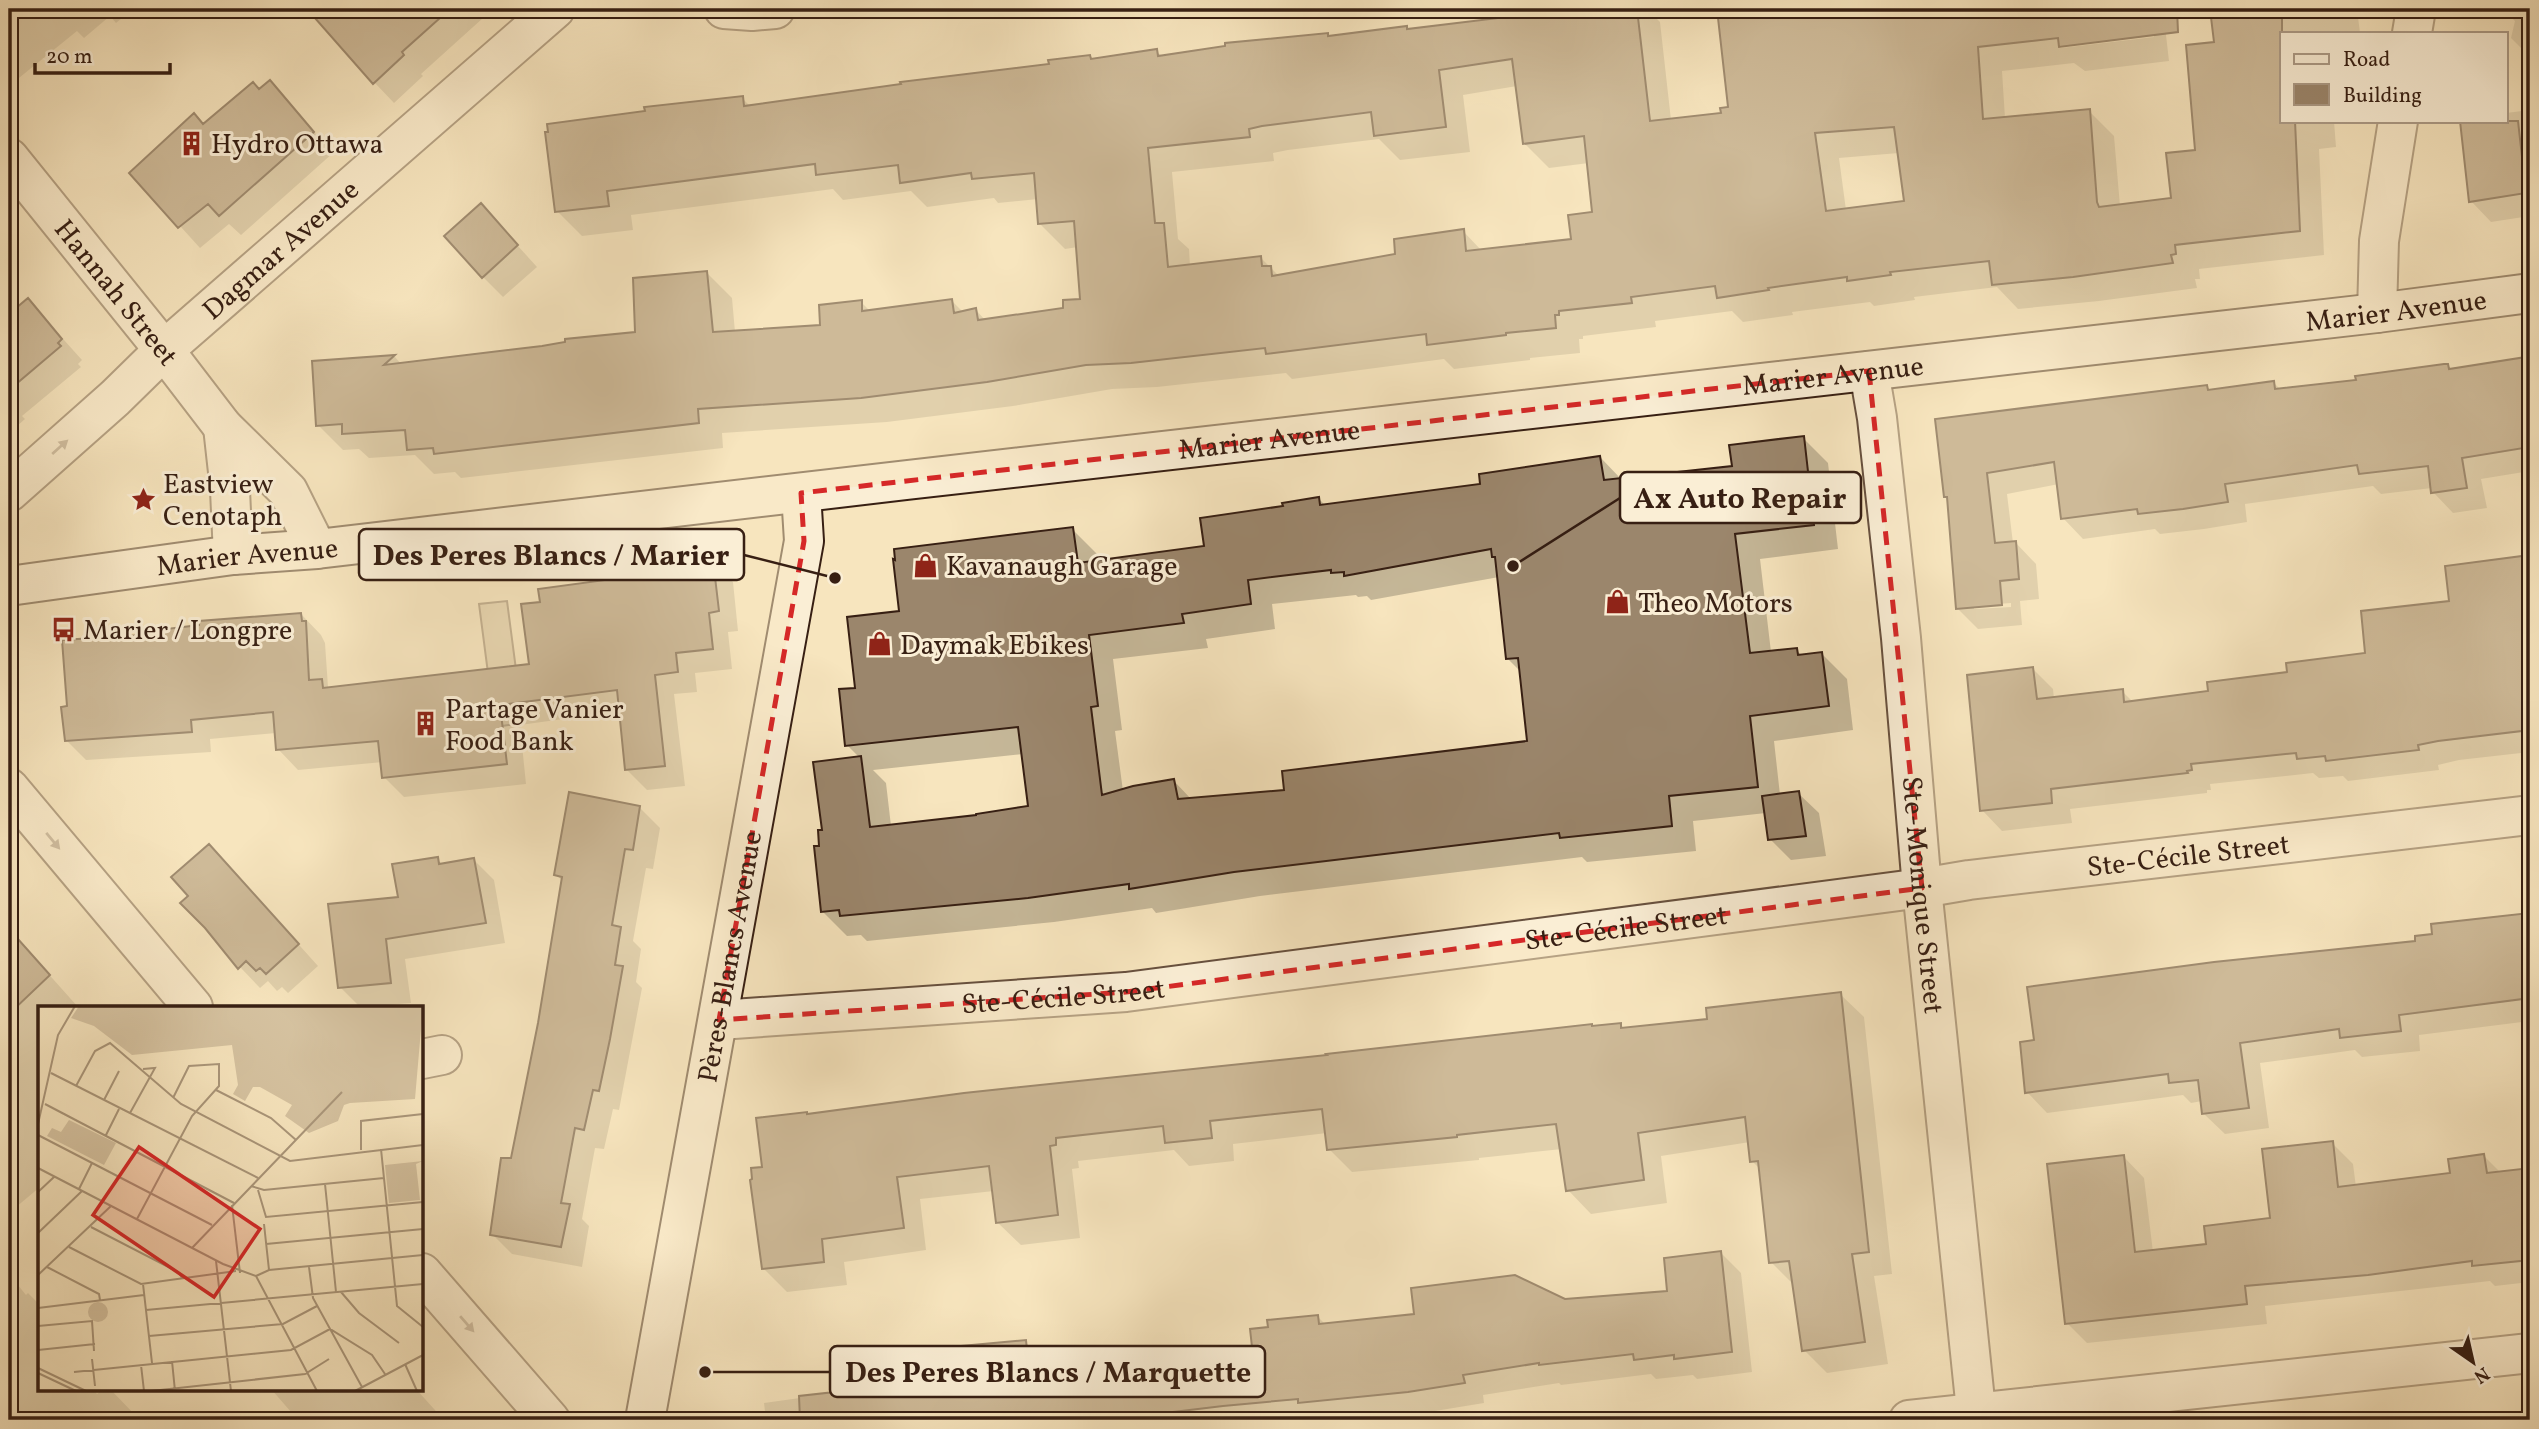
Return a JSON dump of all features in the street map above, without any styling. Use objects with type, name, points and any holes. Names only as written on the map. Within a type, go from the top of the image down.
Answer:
[{"type":"street","name":"Dagmar Avenue","points":[[9,492],[115,398],[164,350],[555,9]]},
{"type":"street","points":[[724,9],[775,9]]},
{"type":"street","points":[[2412,32],[2416,9]]},
{"type":"street","points":[[2377,313],[2379,241],[2398,122]]},
{"type":"street","name":"Hannah Street","points":[[9,158],[223,427],[288,491],[317,549]]},
{"type":"street","name":"Marier Avenue","points":[[9,586],[233,555],[317,549],[2377,313],[2530,293]]},
{"type":"street","name":"Ste-Monique Street","points":[[1868,371],[1877,418],[1900,638],[1922,888],[1977,1416]]},
{"type":"street","points":[[223,427],[233,555]]},
{"type":"street","name":"Pères-Blancs Avenue","points":[[645,1420],[804,541],[801,493]]},
{"type":"street","points":[[9,788],[193,1006]]},
{"type":"street","name":"Ste-Cécile Street","points":[[719,1020],[1126,992],[1969,880],[2530,815]]},
{"type":"street","points":[[424,1275],[550,1420]]},
{"type":"street","points":[[1909,1420],[1977,1416],[2530,1353]]},
{"type":"highlighted area","points":[[1869,371],[1922,888],[1126,992],[719,1020],[804,541],[801,493]]},
{"type":"shaded area","points":[[507,601],[523,723],[495,727],[479,604]]},
{"type":"building","points":[[307,9],[450,9],[402,52],[404,55],[373,84]]},
{"type":"building","points":[[1506,9],[1637,9],[1650,121],[1721,113],[1720,108],[1728,107],[1717,9],[2177,9],[2178,32],[2059,47],[2058,38],[1978,47],[1983,119],[2090,109],[2099,207],[2171,198],[2166,153],[2195,150],[2186,45],[2214,42],[2210,9],[2282,9],[2280,122],[2295,122],[2300,231],[2175,245],[2176,254],[2171,255],[2173,263],[2073,277],[1992,285],[1989,261],[1890,272],[1891,275],[1847,281],[1847,277],[1717,298],[1715,286],[1631,297],[1632,303],[1559,311],[1559,315],[1555,315],[1556,328],[1506,335],[1427,345],[1426,334],[1266,354],[1265,348],[1131,363],[1086,365],[987,382],[861,398],[698,409],[699,423],[434,454],[433,448],[407,450],[405,430],[342,434],[342,424],[316,426],[312,361],[395,355],[384,365],[542,346],[565,342],[565,339],[635,332],[633,278],[707,271],[713,332],[820,325],[819,305],[862,300],[862,311],[952,299],[954,313],[976,308],[978,320],[1063,308],[1063,300],[1080,299],[1074,221],[1038,224],[1034,173],[972,179],[971,173],[900,183],[898,165],[816,175],[815,164],[607,191],[609,206],[555,212],[545,132],[548,132],[547,124],[645,111],[644,107],[743,96],[744,106],[901,84],[900,82],[1049,64],[1048,60],[1090,55],[1091,59],[1157,49],[1158,56],[1225,46],[1225,43],[1328,33],[1328,36],[1407,26],[1407,29],[1507,17]],"holes":[[[1512,59],[1523,144],[1584,136],[1592,212],[1568,215],[1571,239],[1466,251],[1464,229],[1394,239],[1395,254],[1272,276],[1271,266],[1262,266],[1261,256],[1168,267],[1164,223],[1155,223],[1148,148],[1250,137],[1249,129],[1262,126],[1371,112],[1374,136],[1446,127],[1439,70]],[[1894,127],[1904,201],[1826,211],[1815,133]]]},
{"type":"building","points":[[270,80],[314,132],[219,216],[208,204],[178,228],[129,173],[194,113],[203,124],[253,82],[259,89]]},
{"type":"building","points":[[2518,121],[2526,193],[2469,202],[2460,122]]},
{"type":"building","points":[[481,203],[518,245],[482,278],[444,236]]},
{"type":"building","points":[[28,298],[62,339],[58,343],[61,346],[9,390],[9,314]]},
{"type":"building","points":[[2526,357],[2530,386],[2530,447],[2462,458],[2467,488],[2431,493],[2428,466],[2359,474],[2357,465],[2225,484],[2228,502],[2138,514],[2137,509],[2061,519],[2054,462],[1987,473],[1995,543],[2016,541],[2019,579],[2000,581],[2002,605],[1956,609],[1947,497],[1944,497],[1935,419],[2207,385],[2208,390],[2274,381],[2275,389],[2356,380],[2355,376],[2444,364],[2448,364],[2449,369]]},
{"type":"building","points":[[1804,436],[1814,525],[1735,534],[1750,653],[1797,648],[1798,655],[1822,652],[1829,706],[1750,716],[1758,787],[1669,796],[1672,826],[1560,838],[1559,833],[1234,872],[1129,889],[1129,884],[1028,898],[840,916],[839,910],[821,912],[814,846],[819,846],[818,830],[822,830],[813,762],[861,756],[870,827],[1028,806],[1018,727],[845,746],[839,689],[855,688],[847,617],[899,611],[894,549],[1073,527],[1078,563],[1204,546],[1200,518],[1283,506],[1282,503],[1319,497],[1320,505],[1480,484],[1479,474],[1600,456],[1604,480],[1732,466],[1729,445]],"holes":[[[1491,549],[1492,557],[1495,557],[1506,659],[1518,658],[1527,741],[1282,771],[1284,790],[1178,799],[1174,779],[1102,795],[1091,707],[1098,706],[1089,635],[1184,623],[1182,614],[1251,604],[1248,580],[1331,570],[1331,573],[1344,572],[1344,576]]]},
{"type":"building","points":[[2530,555],[2530,730],[2438,741],[2418,745],[2419,750],[2326,761],[2325,756],[2297,759],[2296,753],[2191,764],[2192,770],[2187,771],[2188,773],[2051,789],[2052,803],[1980,811],[1967,675],[2033,667],[2037,699],[2123,689],[2124,702],[2208,691],[2207,682],[2287,672],[2286,663],[2365,653],[2361,611],[2449,601],[2445,566]]},
{"type":"building","points":[[713,560],[719,611],[709,613],[713,649],[676,653],[678,672],[655,675],[665,766],[625,770],[617,690],[500,705],[507,764],[382,778],[378,741],[276,750],[273,712],[191,720],[192,732],[65,741],[61,707],[67,706],[62,640],[159,634],[158,630],[199,625],[199,621],[301,613],[302,621],[306,621],[309,680],[322,679],[323,688],[529,664],[521,604],[540,602],[538,589],[672,571],[671,565]]},
{"type":"building","points":[[1799,791],[1806,836],[1768,840],[1762,796]]},
{"type":"building","points":[[569,792],[640,806],[633,850],[625,849],[612,925],[621,927],[615,965],[623,966],[610,1039],[599,1091],[593,1090],[584,1130],[575,1128],[561,1203],[570,1204],[561,1247],[490,1235],[501,1158],[511,1158],[538,1023],[562,877],[554,875]]},
{"type":"building","points":[[209,844],[299,944],[266,974],[260,968],[256,971],[246,961],[238,969],[205,928],[180,903],[188,896],[171,877]]},
{"type":"building","points":[[438,857],[439,864],[474,858],[486,923],[386,939],[391,983],[338,988],[328,904],[398,897],[392,864]]},
{"type":"building","points":[[2529,913],[2530,998],[2399,1015],[2401,1031],[2340,1038],[2339,1029],[2240,1043],[2249,1108],[2202,1114],[2198,1080],[2169,1083],[2168,1074],[2025,1093],[2020,1042],[2034,1040],[2027,987],[2214,962],[2415,941],[2415,936],[2432,934],[2431,924]]},
{"type":"building","points":[[9,929],[50,975],[9,1014]]},
{"type":"building","points":[[1841,992],[1869,1252],[1852,1254],[1865,1342],[1802,1351],[1789,1261],[1769,1263],[1758,1161],[1750,1162],[1745,1117],[1638,1133],[1644,1180],[1566,1191],[1556,1124],[1327,1150],[1322,1109],[1210,1121],[1212,1138],[1165,1143],[1163,1126],[1056,1138],[1056,1145],[1050,1146],[1058,1215],[996,1223],[989,1166],[897,1177],[904,1228],[822,1239],[824,1262],[762,1269],[750,1180],[751,1168],[762,1167],[756,1118],[1592,1024],[1621,1023],[1621,1028],[1707,1019],[1706,1008]]},
{"type":"building","points":[[2333,1141],[2338,1187],[2450,1173],[2448,1159],[2484,1154],[2487,1173],[2530,1168],[2530,1260],[2472,1266],[2472,1261],[2368,1275],[2245,1286],[2247,1304],[2065,1324],[2047,1164],[2124,1155],[2135,1252],[2206,1244],[2204,1226],[2270,1218],[2262,1149]]},
{"type":"building","points":[[1721,1251],[1732,1352],[1674,1359],[1674,1355],[1634,1360],[1633,1354],[1539,1363],[1463,1375],[1465,1383],[1408,1392],[1298,1403],[1298,1399],[1106,1420],[800,1420],[799,1396],[943,1380],[940,1348],[1026,1340],[1029,1371],[1252,1347],[1250,1329],[1268,1327],[1267,1320],[1318,1315],[1319,1324],[1414,1314],[1411,1288],[1515,1275],[1565,1299],[1667,1291],[1664,1258]]},
{"type":"place","name":"Hydro Ottawa","points":[[191,143]]},
{"type":"place","name":"Eastview Cenotaph","points":[[143,499]]},
{"type":"place","name":"Kavanaugh Garage","points":[[926,565]]},
{"type":"place","name":"Ax Auto Repair","points":[[1513,566]]},
{"type":"place","name":"Des Peres Blancs / Marier","points":[[835,578]]},
{"type":"place","name":"Theo Motors","points":[[1618,602]]},
{"type":"place","name":"Marier / Longpre","points":[[63,629]]},
{"type":"place","name":"Daymak Ebikes","points":[[880,644]]},
{"type":"place","name":"Partage Vanier Food Bank","points":[[425,724]]},
{"type":"place","name":"Des Peres Blancs / Marquette","points":[[705,1372]]}]
